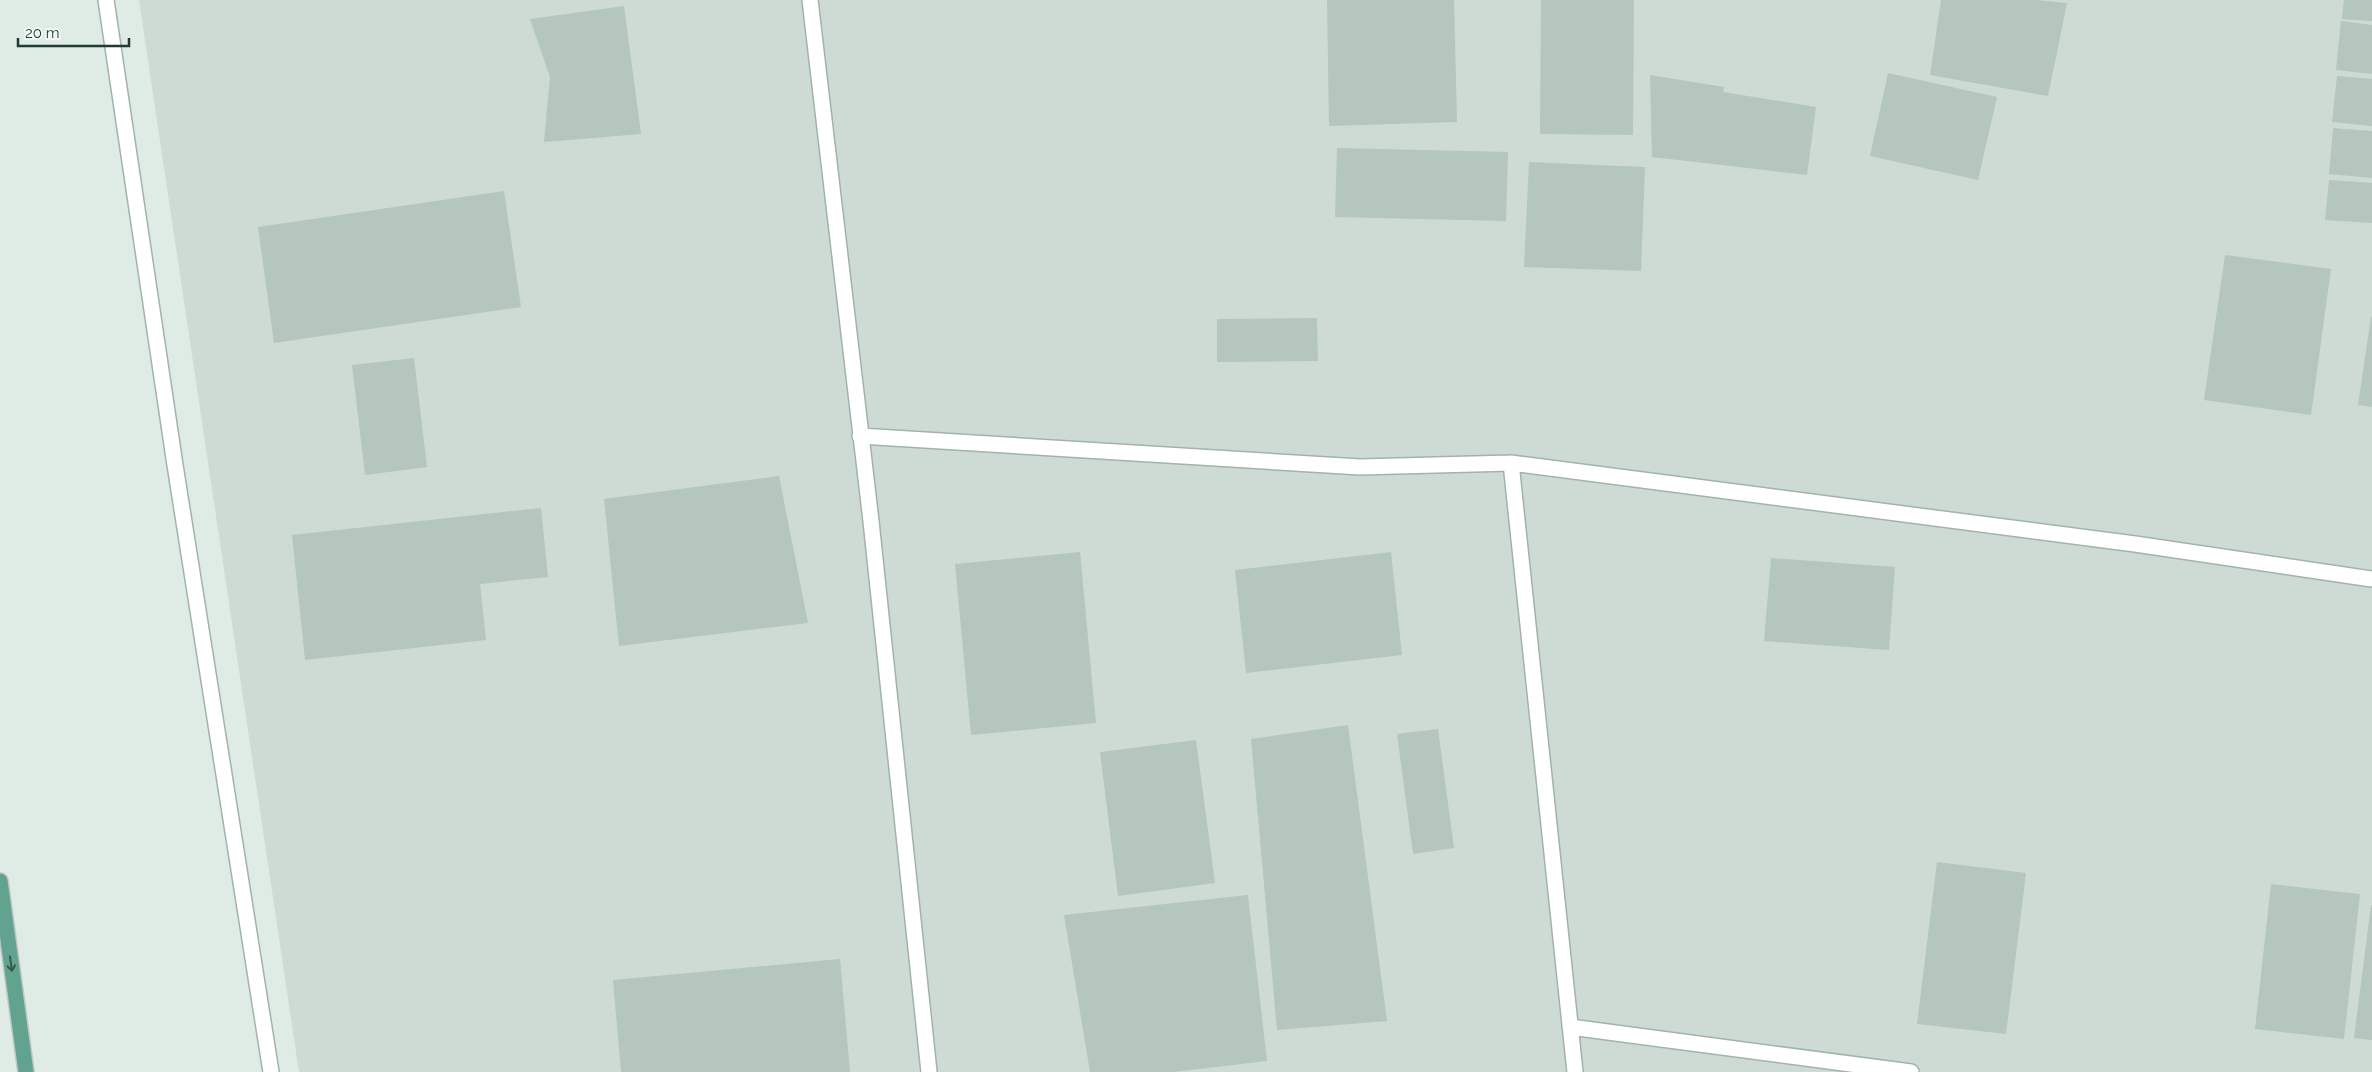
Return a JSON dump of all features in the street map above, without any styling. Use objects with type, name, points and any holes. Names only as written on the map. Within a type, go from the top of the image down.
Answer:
[{"type":"main road","points":[[0,881],[26,1072]]},
{"type":"lane","points":[[106,0],[178,485],[271,1072]]},
{"type":"lane","points":[[810,0],[860,436],[929,1072]]},
{"type":"lane","points":[[860,436],[1360,467],[1510,462],[2135,544],[2372,579]]},
{"type":"lane","points":[[1510,462],[1575,1072]]},
{"type":"lane","points":[[1570,1026],[1911,1072]]},
{"type":"shaded area","points":[[139,0],[2372,0],[2372,1072],[299,1072]]},
{"type":"building","points":[[1327,0],[1454,0],[1457,122],[1329,126]]},
{"type":"building","points":[[1541,0],[1634,0],[1633,135],[1540,134]]},
{"type":"building","points":[[1941,0],[2036,0],[2067,3],[2048,96],[1930,75]]},
{"type":"building","points":[[2344,0],[2372,0],[2372,21],[2342,19]]},
{"type":"building","points":[[624,6],[641,134],[544,142],[550,77],[530,19]]},
{"type":"building","points":[[2341,21],[2372,25],[2372,74],[2336,70]]},
{"type":"building","points":[[1888,73],[1997,97],[1978,180],[1870,156]]},
{"type":"building","points":[[1650,75],[1724,87],[1723,92],[1816,107],[1807,175],[1652,157]]},
{"type":"building","points":[[2337,76],[2372,79],[2372,126],[2332,122]]},
{"type":"building","points":[[2333,128],[2372,131],[2372,178],[2329,174]]},
{"type":"building","points":[[1337,148],[1508,152],[1506,221],[1335,217]]},
{"type":"building","points":[[1529,162],[1645,167],[1641,271],[1524,267]]},
{"type":"building","points":[[2329,180],[2372,183],[2372,223],[2325,220]]},
{"type":"building","points":[[504,191],[521,307],[274,343],[258,227]]},
{"type":"building","points":[[2225,255],[2331,269],[2311,415],[2204,400]]},
{"type":"building","points":[[2372,317],[2372,407],[2358,405]]},
{"type":"building","points":[[1317,318],[1318,361],[1217,362],[1217,319]]},
{"type":"building","points":[[414,358],[427,467],[365,475],[352,365]]},
{"type":"building","points":[[779,476],[808,623],[619,646],[604,499]]},
{"type":"building","points":[[541,508],[548,577],[480,584],[486,640],[305,660],[292,535]]},
{"type":"building","points":[[1080,552],[1096,723],[971,735],[955,564]]},
{"type":"building","points":[[1391,552],[1402,655],[1246,673],[1235,570]]},
{"type":"building","points":[[1771,558],[1895,567],[1889,650],[1764,641]]},
{"type":"building","points":[[1348,725],[1387,1021],[1277,1030],[1251,739]]},
{"type":"building","points":[[1438,729],[1454,848],[1413,854],[1397,734]]},
{"type":"building","points":[[1196,740],[1215,883],[1118,896],[1100,752]]},
{"type":"building","points":[[1937,862],[2026,873],[2006,1034],[1917,1024]]},
{"type":"building","points":[[2271,884],[2360,894],[2344,1039],[2255,1029]]},
{"type":"building","points":[[1248,895],[1267,1061],[1173,1072],[1090,1072],[1064,915]]},
{"type":"building","points":[[2372,905],[2372,1040],[2354,1038]]},
{"type":"building","points":[[840,959],[850,1072],[621,1072],[613,980]]}]
